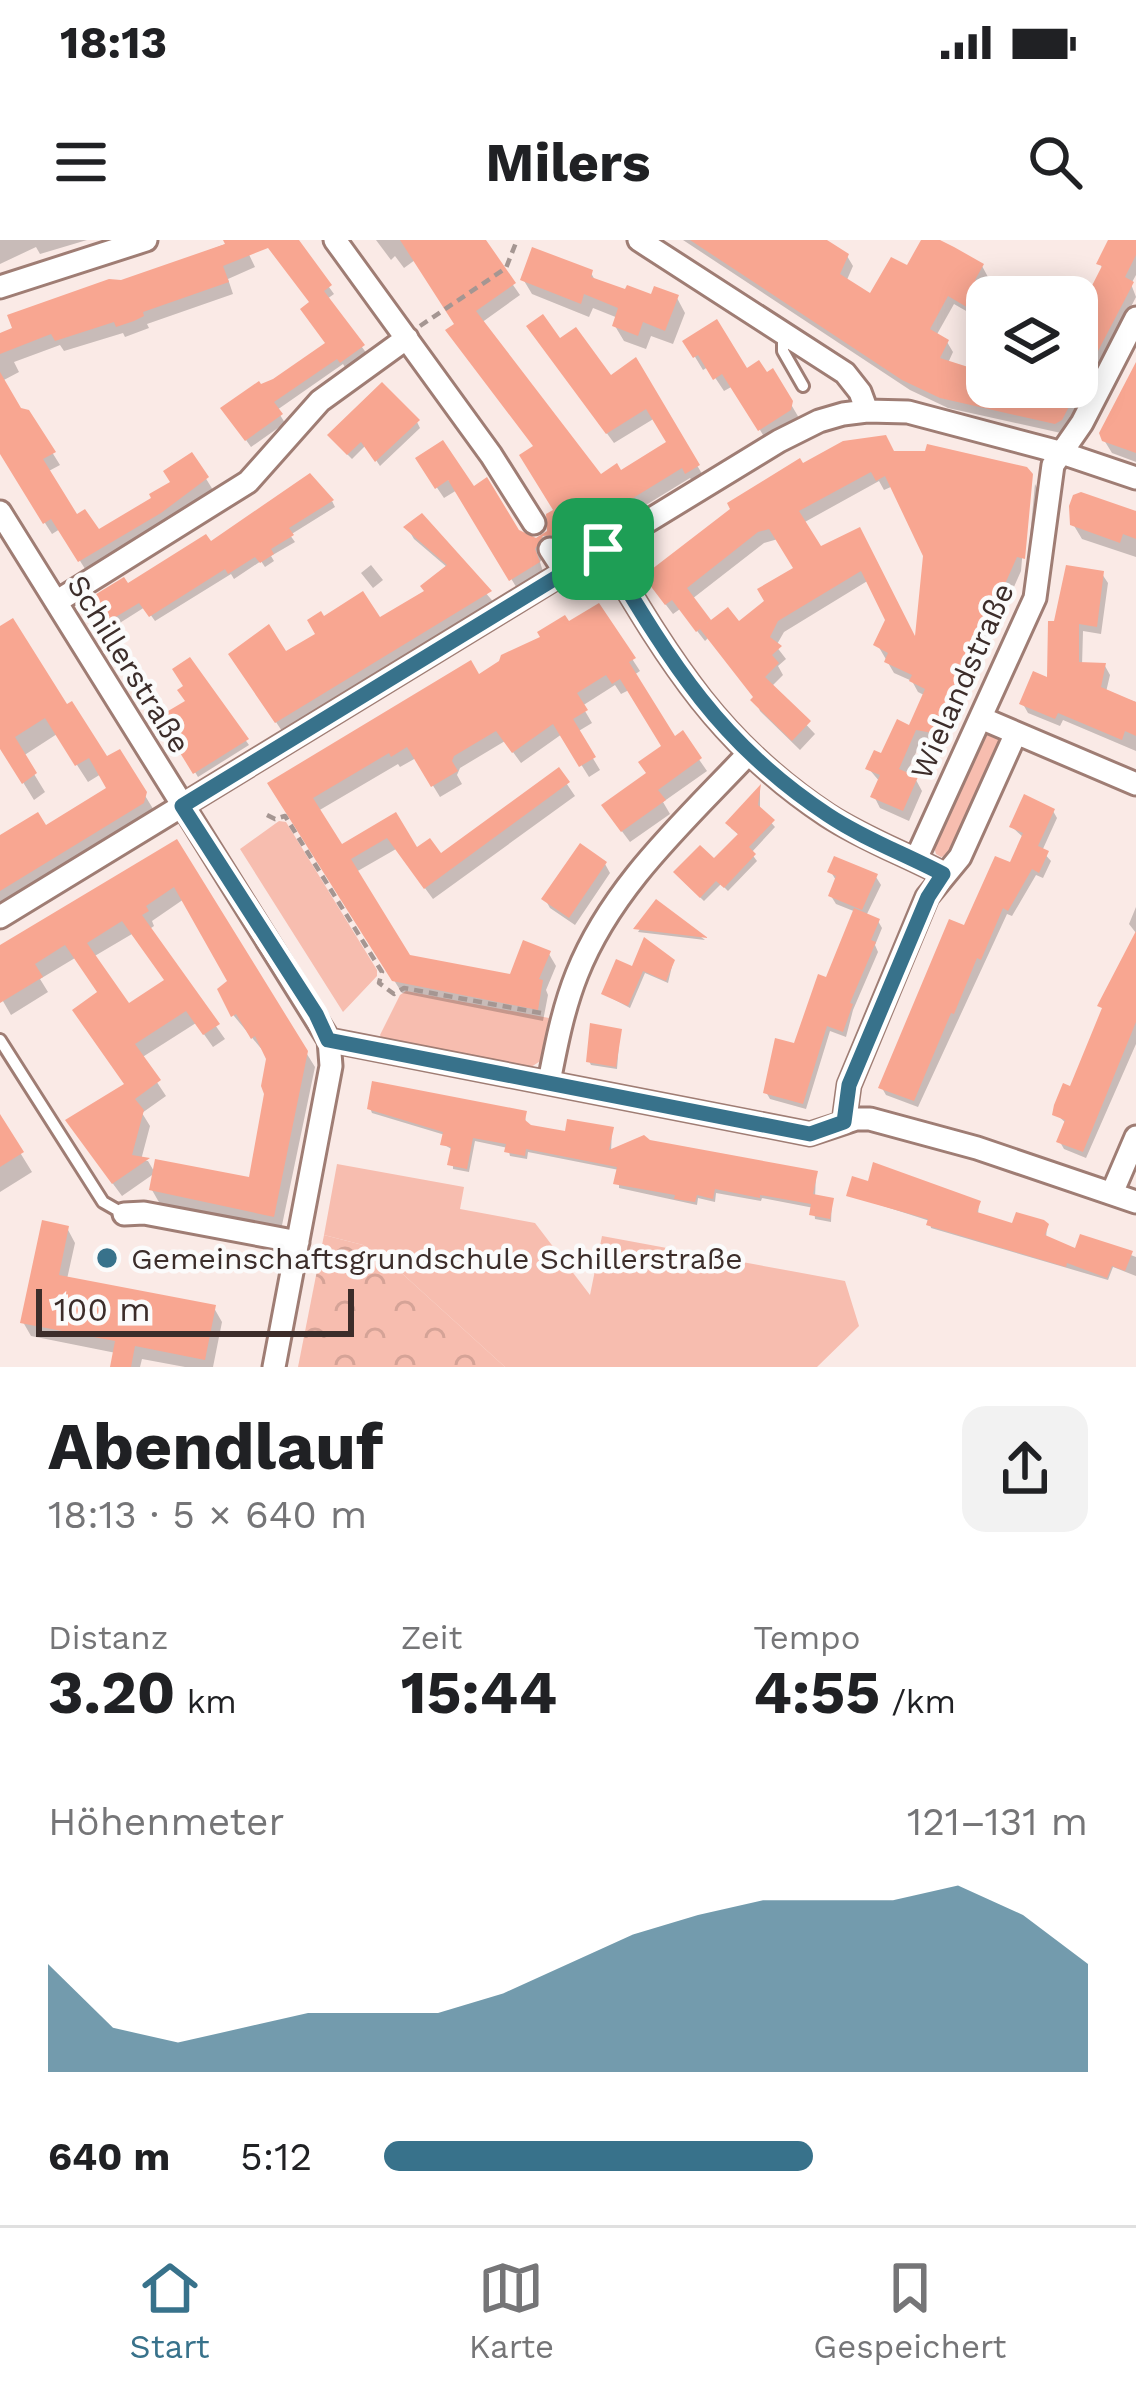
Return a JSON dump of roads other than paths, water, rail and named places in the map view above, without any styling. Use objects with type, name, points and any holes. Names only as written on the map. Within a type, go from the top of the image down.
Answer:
[{"type":"street","points":[[0,287],[146,240]]},
{"type":"street","points":[[335,240],[490,454],[534,523]]},
{"type":"street","points":[[639,240],[845,374],[860,392],[867,411]]},
{"type":"street","points":[[1059,452],[1082,423],[1136,318]]},
{"type":"street","points":[[56,602],[248,482],[320,401],[406,338]]},
{"type":"street","points":[[0,917],[819,421],[867,411],[908,412],[1136,478]]},
{"type":"street","name":"Wielandstraße","points":[[916,860],[1035,598],[1049,479],[1059,452]]},
{"type":"street","name":"Schillerstraße","points":[[0,512],[328,1040]]},
{"type":"street","points":[[550,549],[565,572]]},
{"type":"street","points":[[603,549],[677,670],[748,754],[830,817],[943,874]]},
{"type":"street","points":[[981,718],[1136,784]]},
{"type":"street","points":[[844,1122],[849,1085],[928,897],[960,857],[1016,733]]},
{"type":"street","points":[[549,1082],[578,972],[620,895],[748,754]]},
{"type":"street","points":[[274,1367],[331,1066],[328,1040],[810,1134],[870,1119],[977,1148],[1136,1202]]},
{"type":"street","points":[[1112,1193],[1136,1137]]},
{"type":"street","points":[[124,1214],[144,1213],[298,1242]]},
{"type":"lane","points":[[783,332],[782,351],[803,386]]},
{"type":"lane","points":[[0,1040],[103,1202],[124,1214]]},
{"type":"place","name":"Gemeinschaftsgrundschule Schillerstraße","points":[[107,1258]]}]
